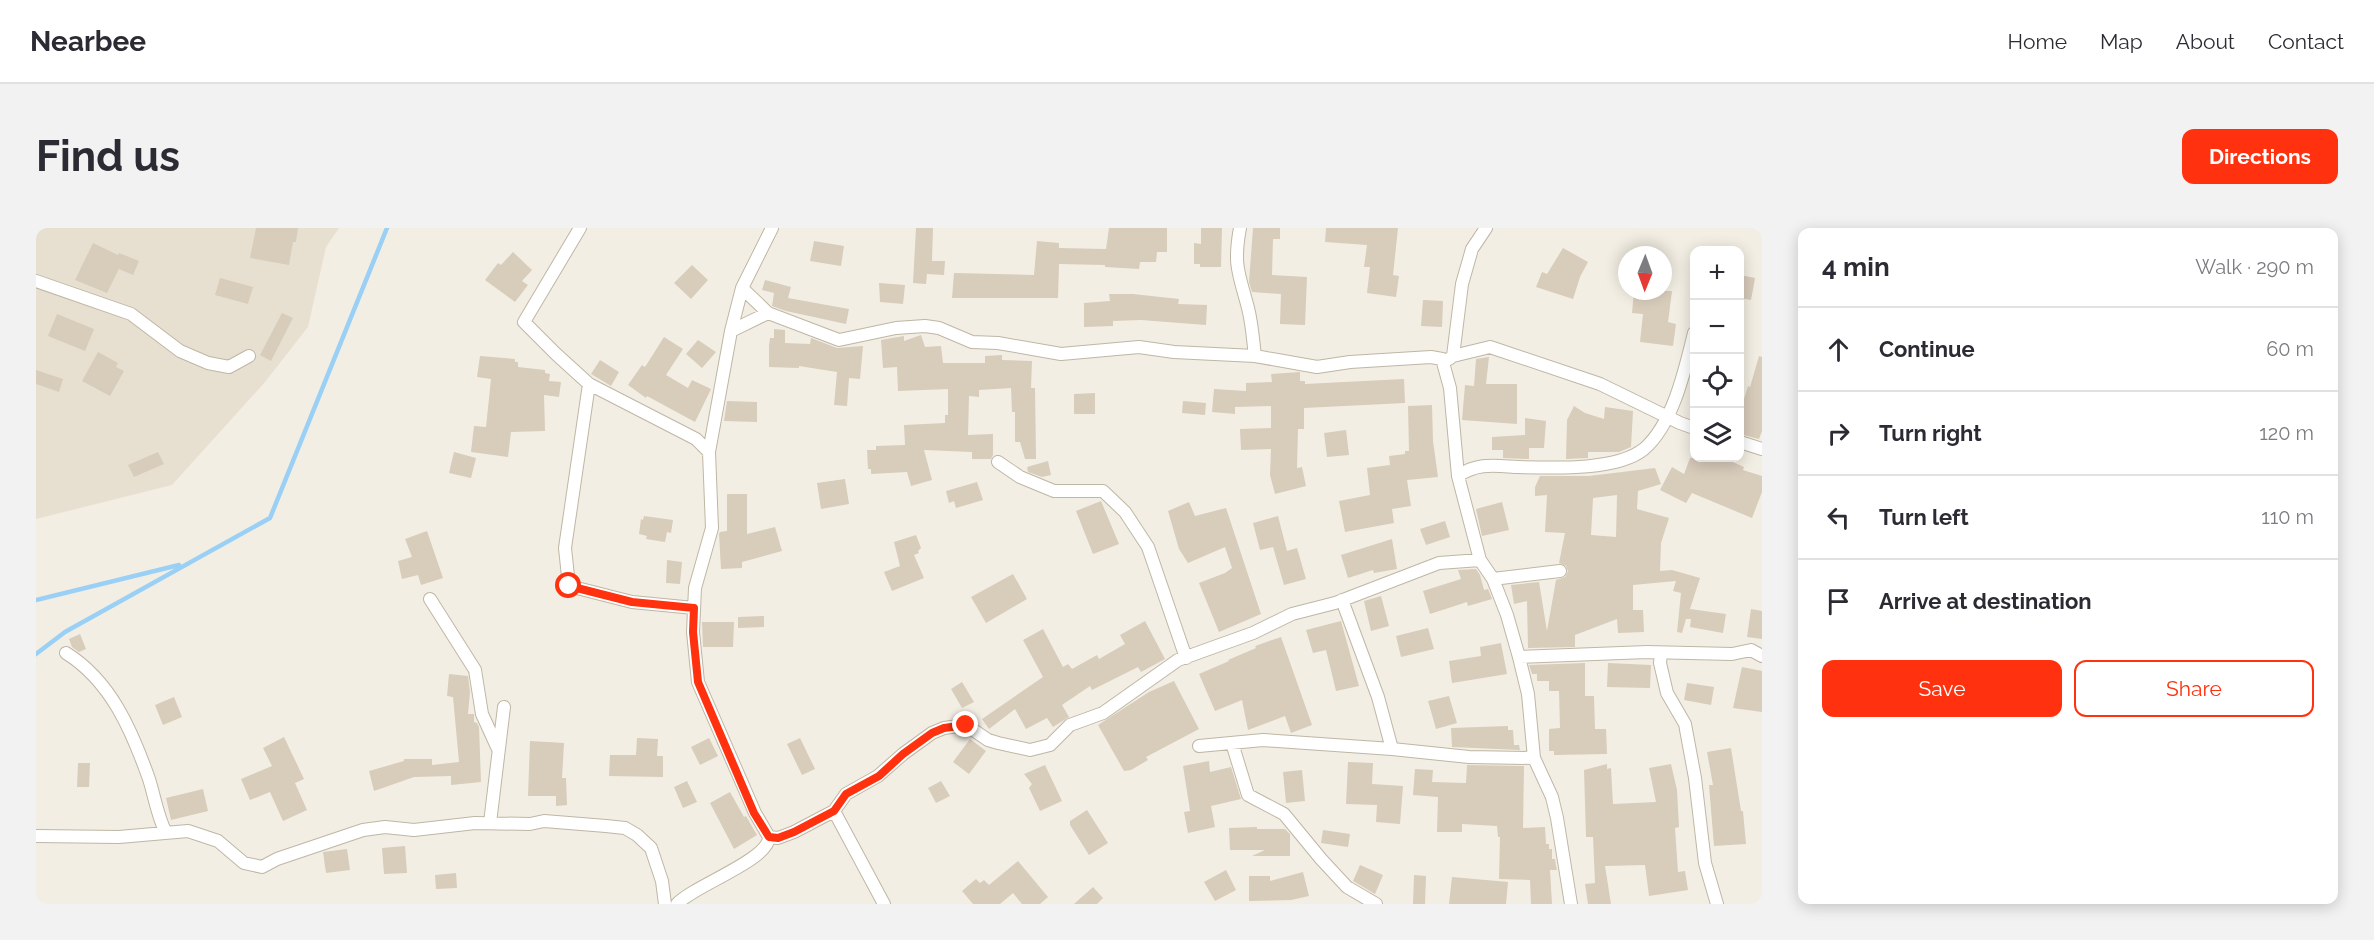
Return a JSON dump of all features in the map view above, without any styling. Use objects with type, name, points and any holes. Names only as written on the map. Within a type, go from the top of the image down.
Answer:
[{"type":"street","points":[[580,228],[524,322],[590,384],[696,439],[709,452]]},
{"type":"street","points":[[677,904],[753,857],[766,847],[769,837],[754,813],[698,682],[693,632],[695,588],[712,528],[709,452],[731,331],[742,288],[772,228]]},
{"type":"street","points":[[1240,228],[1236,253],[1238,278],[1248,309],[1255,356]]},
{"type":"street","points":[[1486,228],[1472,249],[1448,359],[1458,476],[1480,560],[1493,579],[1507,615],[1519,657],[1528,693],[1534,758],[1552,797],[1571,904]]},
{"type":"street","points":[[36,282],[131,314],[180,351],[208,363],[230,367],[249,356]]},
{"type":"street","points":[[742,288],[768,313],[839,340],[896,328],[925,326],[939,328],[972,342],[998,343],[1061,354],[1138,347],[1174,352],[1255,356],[1317,367],[1350,362],[1431,357],[1448,359],[1490,347],[1600,384],[1690,426]]},
{"type":"street","points":[[731,331],[768,313]]},
{"type":"street","points":[[1458,476],[1470,468],[1482,465],[1552,468],[1614,463],[1642,450],[1655,436],[1668,416],[1690,348]]},
{"type":"street","points":[[590,384],[565,548],[569,586],[632,602],[694,608]]},
{"type":"street","points":[[1744,443],[1762,449]]},
{"type":"street","points":[[998,462],[1020,477],[1054,491],[1103,491],[1125,512],[1148,547],[1186,658]]},
{"type":"street","points":[[769,837],[778,838],[786,835],[834,811],[846,794],[879,776],[903,754],[932,733],[944,728],[966,725],[988,740],[1030,750],[1050,745],[1070,725],[1103,713],[1178,660],[1253,633],[1292,614],[1342,600],[1439,563],[1480,560]]},
{"type":"street","points":[[1493,579],[1560,571]]},
{"type":"street","points":[[430,599],[475,670],[482,714],[498,749]]},
{"type":"street","points":[[1342,600],[1378,697],[1392,748]]},
{"type":"street","points":[[1519,657],[1647,651],[1732,654],[1751,650],[1762,656]]},
{"type":"street","points":[[66,653],[105,687],[125,718],[149,780],[158,816],[166,832]]},
{"type":"street","points":[[1660,653],[1667,693],[1685,724],[1695,778],[1705,863],[1717,904]]},
{"type":"street","points":[[490,823],[504,707]]},
{"type":"street","points":[[1199,746],[1263,740],[1392,748],[1469,757],[1534,758]]},
{"type":"street","points":[[1232,742],[1248,795],[1284,814],[1347,887],[1376,904]]},
{"type":"street","points":[[834,811],[884,904]]},
{"type":"street","points":[[36,836],[119,837],[188,831],[218,841],[244,863],[262,867],[363,830],[385,827],[414,830],[490,823],[530,824],[544,821],[625,828],[637,834],[651,848],[662,881],[665,904]]},
{"type":"shaded area","points":[[36,228],[339,228],[326,247],[308,327],[265,382],[172,485],[36,519]]},
{"type":"building","points":[[256,228],[298,228],[289,265],[250,258]]},
{"type":"building","points":[[916,228],[933,228],[932,261],[945,261],[944,275],[927,274],[926,284],[913,283]]},
{"type":"building","points":[[1109,228],[1167,228],[1167,252],[1157,252],[1156,262],[1140,262],[1139,269],[1105,267],[1105,265],[1059,264],[1058,298],[952,298],[954,273],[1034,275],[1037,241],[1059,243],[1059,248],[1106,249]]},
{"type":"building","points":[[1201,228],[1222,228],[1221,267],[1200,267],[1200,264],[1194,264],[1194,243],[1201,244]]},
{"type":"building","points":[[1253,228],[1280,228],[1280,239],[1273,239],[1272,275],[1307,277],[1305,325],[1280,324],[1281,294],[1252,292],[1249,282]]},
{"type":"building","points":[[1326,228],[1398,228],[1393,275],[1399,276],[1396,297],[1367,293],[1370,267],[1364,267],[1367,245],[1325,242]]},
{"type":"building","points":[[814,241],[844,246],[841,266],[810,261]]},
{"type":"building","points":[[93,243],[118,255],[119,253],[139,261],[133,275],[119,269],[107,293],[75,280]]},
{"type":"building","points":[[1563,248],[1588,262],[1573,299],[1536,287],[1542,272],[1547,274]]},
{"type":"building","points":[[513,252],[532,270],[522,281],[528,285],[515,302],[485,280],[498,263],[501,265]]},
{"type":"building","points":[[692,265],[708,280],[691,299],[674,283]]},
{"type":"building","points":[[1744,276],[1755,278],[1751,300],[1744,299]]},
{"type":"building","points":[[220,278],[253,287],[248,304],[215,295]]},
{"type":"building","points":[[765,280],[791,287],[788,298],[849,309],[846,324],[772,306],[774,293],[762,290]]},
{"type":"building","points":[[879,283],[905,285],[903,304],[880,302]]},
{"type":"building","points":[[1109,294],[1179,299],[1178,304],[1207,305],[1206,325],[1141,320],[1113,321],[1113,326],[1084,327],[1084,303],[1110,301]]},
{"type":"building","points":[[1423,300],[1443,301],[1442,327],[1421,326]]},
{"type":"building","points":[[1633,300],[1671,300],[1668,322],[1676,324],[1673,346],[1640,342],[1643,314],[1632,313]]},
{"type":"building","points":[[282,313],[293,318],[271,361],[260,355]]},
{"type":"building","points":[[57,314],[94,329],[85,351],[48,336]]},
{"type":"building","points":[[774,329],[785,330],[785,343],[810,344],[811,338],[837,348],[863,346],[860,379],[849,378],[847,406],[834,405],[837,372],[799,366],[799,368],[769,367],[770,338],[774,338]]},
{"type":"building","points":[[921,335],[925,347],[941,346],[943,363],[985,363],[985,356],[1002,355],[1002,360],[1032,361],[1031,388],[1035,388],[1036,459],[1025,459],[1020,442],[1015,442],[1015,412],[1012,412],[1011,388],[979,390],[979,397],[969,396],[968,435],[993,434],[991,459],[972,459],[972,452],[924,450],[932,480],[911,486],[907,472],[871,474],[871,469],[868,469],[867,450],[876,450],[876,446],[905,445],[904,425],[945,423],[945,415],[948,415],[948,389],[898,391],[897,367],[883,368],[881,340],[904,336],[904,341]]},
{"type":"building","points":[[664,337],[683,349],[666,375],[688,388],[692,380],[711,389],[695,422],[647,396],[646,398],[628,385],[642,365],[645,367]]},
{"type":"building","points":[[698,340],[716,352],[702,368],[686,354]]},
{"type":"building","points":[[98,352],[118,363],[116,367],[124,371],[110,396],[82,381]]},
{"type":"building","points":[[480,356],[515,359],[518,367],[545,370],[545,373],[550,374],[549,381],[561,382],[559,397],[544,395],[545,431],[511,432],[508,457],[471,452],[474,426],[486,427],[491,379],[477,377]]},
{"type":"building","points":[[1759,356],[1762,357],[1762,431],[1759,439],[1744,435],[1744,399],[1748,386],[1750,387]]},
{"type":"building","points":[[1489,357],[1486,384],[1517,384],[1517,424],[1462,420],[1465,385],[1474,386],[1476,359]]},
{"type":"building","points":[[600,360],[619,372],[611,386],[591,374]]},
{"type":"building","points":[[36,370],[63,379],[59,392],[36,384]]},
{"type":"building","points":[[1300,372],[1300,381],[1305,381],[1305,384],[1404,379],[1405,403],[1304,408],[1304,429],[1298,429],[1297,468],[1302,467],[1306,486],[1275,494],[1270,475],[1271,449],[1241,450],[1240,429],[1271,428],[1271,406],[1235,407],[1235,414],[1212,412],[1214,389],[1246,391],[1246,383],[1272,382],[1271,374]]},
{"type":"building","points":[[1095,393],[1095,414],[1074,414],[1074,394]]},
{"type":"building","points":[[727,401],[757,402],[757,422],[724,421]]},
{"type":"building","points":[[1183,401],[1206,403],[1205,415],[1182,413]]},
{"type":"building","points":[[1432,405],[1433,441],[1438,477],[1407,480],[1411,506],[1392,509],[1394,523],[1345,532],[1339,501],[1370,495],[1367,468],[1390,465],[1389,456],[1405,454],[1405,451],[1409,451],[1408,406]]},
{"type":"building","points":[[1574,406],[1585,413],[1604,419],[1605,407],[1633,411],[1631,447],[1619,452],[1588,452],[1588,458],[1566,459],[1567,420]]},
{"type":"building","points":[[1525,418],[1546,421],[1544,448],[1529,448],[1529,459],[1503,458],[1503,450],[1492,450],[1492,437],[1525,435]]},
{"type":"building","points":[[1346,430],[1349,455],[1327,457],[1324,433]]},
{"type":"building","points":[[158,452],[164,464],[134,477],[128,465]]},
{"type":"building","points":[[454,452],[476,458],[471,478],[449,473]]},
{"type":"building","points":[[1690,458],[1690,462],[1733,462],[1744,467],[1743,470],[1762,476],[1762,492],[1752,518],[1692,493],[1686,503],[1660,490],[1672,467],[1684,474]]},
{"type":"building","points":[[1048,461],[1051,475],[1042,477],[1028,472],[1027,467]]},
{"type":"building","points":[[1655,468],[1661,484],[1638,491],[1637,509],[1669,518],[1661,543],[1660,571],[1672,570],[1700,578],[1690,609],[1726,614],[1723,633],[1690,627],[1691,619],[1686,619],[1682,633],[1677,632],[1681,593],[1673,591],[1676,581],[1633,585],[1633,610],[1643,610],[1644,632],[1618,633],[1617,619],[1575,635],[1575,647],[1528,648],[1527,601],[1514,604],[1511,585],[1539,582],[1547,631],[1556,580],[1565,577],[1568,571],[1566,566],[1559,563],[1565,533],[1545,532],[1547,495],[1535,496],[1535,487],[1540,476],[1589,476]],"holes":[[[1617,495],[1616,537],[1591,535],[1593,498]]]},
{"type":"building","points":[[845,479],[849,504],[821,509],[817,483]]},
{"type":"building","points":[[977,482],[983,500],[956,508],[954,501],[949,503],[946,491]]},
{"type":"building","points":[[727,494],[747,494],[747,534],[775,527],[782,551],[742,562],[742,568],[721,569],[719,534],[727,531]]},
{"type":"building","points":[[1101,501],[1119,544],[1093,554],[1076,511]]},
{"type":"building","points":[[1189,502],[1195,516],[1226,508],[1261,614],[1219,632],[1199,583],[1232,568],[1225,547],[1188,563],[1179,549],[1168,511]]},
{"type":"building","points":[[1502,502],[1509,530],[1482,536],[1476,509]]},
{"type":"building","points":[[644,516],[673,520],[671,533],[667,532],[665,542],[646,539],[647,536],[639,534],[641,519],[643,520]]},
{"type":"building","points":[[1278,516],[1287,551],[1297,548],[1306,579],[1284,585],[1273,547],[1260,550],[1253,523]]},
{"type":"building","points":[[1445,521],[1450,537],[1426,545],[1420,529]]},
{"type":"building","points":[[427,531],[443,578],[421,585],[418,575],[402,579],[398,561],[412,557],[405,539]]},
{"type":"building","points":[[916,535],[921,548],[919,553],[914,555],[924,578],[892,591],[884,572],[900,566],[894,542]]},
{"type":"building","points":[[1392,539],[1397,569],[1374,573],[1373,570],[1348,578],[1341,555]]},
{"type":"building","points":[[667,560],[682,562],[680,584],[666,583]]},
{"type":"building","points":[[1476,569],[1484,590],[1488,589],[1492,599],[1468,606],[1467,602],[1430,614],[1423,591],[1461,579],[1458,570]]},
{"type":"building","points":[[1013,574],[1027,599],[986,623],[971,597]]},
{"type":"building","points":[[1381,596],[1389,626],[1371,631],[1364,601]]},
{"type":"building","points":[[1751,609],[1762,611],[1762,639],[1747,637]]},
{"type":"building","points":[[764,616],[764,627],[738,628],[738,617]]},
{"type":"building","points":[[1145,621],[1165,659],[1141,672],[1138,667],[1092,690],[1090,686],[1062,705],[1069,717],[1053,727],[1047,718],[1026,729],[1015,709],[989,729],[982,719],[1043,677],[1023,640],[1043,629],[1063,667],[1068,664],[1072,669],[1097,655],[1099,659],[1125,644],[1120,635]]},
{"type":"building","points":[[1341,621],[1359,686],[1336,691],[1326,650],[1313,653],[1306,630]]},
{"type":"building","points":[[702,622],[734,622],[733,647],[703,647]]},
{"type":"building","points":[[1428,628],[1434,649],[1401,657],[1396,636]]},
{"type":"building","points":[[80,634],[86,649],[79,652],[72,647],[69,639]]},
{"type":"building","points":[[1281,637],[1312,725],[1291,733],[1285,716],[1248,730],[1242,700],[1215,711],[1199,674],[1256,648],[1255,646]]},
{"type":"building","points":[[1501,643],[1507,674],[1452,683],[1449,661],[1481,656],[1480,647]]},
{"type":"building","points":[[1585,663],[1585,696],[1594,696],[1595,729],[1606,729],[1607,754],[1554,755],[1554,751],[1549,751],[1549,729],[1560,728],[1559,691],[1549,691],[1549,681],[1537,681],[1537,674],[1532,674],[1529,665]]},
{"type":"building","points":[[1608,663],[1651,665],[1650,688],[1607,687]]},
{"type":"building","points":[[1742,667],[1762,671],[1762,712],[1733,708]]},
{"type":"building","points":[[449,674],[468,676],[470,692],[468,714],[474,714],[474,722],[479,727],[481,782],[451,785],[451,776],[414,777],[374,791],[369,771],[404,761],[404,759],[432,759],[432,765],[459,762],[453,697],[447,696]]},
{"type":"building","points":[[1174,681],[1199,729],[1146,757],[1148,760],[1131,770],[1124,771],[1098,725],[1149,692]]},
{"type":"building","points":[[962,682],[974,702],[962,708],[951,689]]},
{"type":"building","points":[[1687,683],[1714,687],[1711,705],[1684,700]]},
{"type":"building","points":[[1449,696],[1457,723],[1436,729],[1428,701]]},
{"type":"building","points":[[174,697],[182,717],[163,725],[155,705]]},
{"type":"building","points":[[1508,726],[1508,730],[1513,730],[1514,745],[1519,745],[1520,750],[1452,747],[1451,728]]},
{"type":"building","points":[[284,737],[304,779],[295,783],[307,810],[283,821],[270,792],[250,800],[241,779],[272,766],[263,748]]},
{"type":"building","points":[[637,738],[658,739],[657,756],[663,756],[663,777],[609,776],[610,755],[636,755]]},
{"type":"building","points":[[709,738],[718,756],[700,765],[691,747]]},
{"type":"building","points":[[800,738],[815,769],[802,775],[787,744]]},
{"type":"building","points":[[970,739],[986,751],[969,774],[953,762]]},
{"type":"building","points":[[530,741],[564,743],[562,778],[566,778],[567,805],[556,806],[556,796],[528,796]]},
{"type":"building","points":[[1731,748],[1741,811],[1743,811],[1746,844],[1714,846],[1709,785],[1713,785],[1707,752]]},
{"type":"building","points":[[1209,761],[1210,772],[1231,767],[1241,799],[1211,806],[1215,827],[1188,833],[1184,812],[1190,811],[1183,766]]},
{"type":"building","points":[[1348,762],[1373,763],[1372,784],[1403,786],[1400,824],[1376,822],[1377,805],[1346,804]]},
{"type":"building","points":[[78,763],[90,763],[89,787],[77,787]]},
{"type":"building","points":[[1607,764],[1607,769],[1611,768],[1613,804],[1656,802],[1649,768],[1671,764],[1677,790],[1679,827],[1675,828],[1678,872],[1685,871],[1688,890],[1649,896],[1645,865],[1605,866],[1611,904],[1588,904],[1585,884],[1595,883],[1593,837],[1586,837],[1584,770]]},
{"type":"building","points":[[1045,765],[1062,801],[1040,811],[1029,788],[1032,784],[1024,774]]},
{"type":"building","points":[[1467,765],[1524,766],[1523,828],[1545,827],[1546,844],[1549,844],[1549,849],[1552,849],[1552,859],[1555,859],[1557,870],[1550,870],[1552,904],[1531,904],[1530,880],[1499,879],[1500,837],[1498,837],[1497,826],[1462,824],[1462,832],[1437,832],[1438,797],[1413,795],[1415,769],[1433,770],[1432,782],[1466,783]]},
{"type":"building","points":[[1302,770],[1305,801],[1286,803],[1283,772]]},
{"type":"building","points":[[687,781],[697,802],[683,808],[674,787]]},
{"type":"building","points":[[941,781],[950,796],[936,803],[928,788]]},
{"type":"building","points":[[203,789],[208,811],[171,820],[166,798]]},
{"type":"building","points":[[730,792],[757,835],[734,849],[710,803]]},
{"type":"building","points":[[1087,810],[1108,843],[1089,855],[1070,825],[1070,821]]},
{"type":"building","points":[[1257,827],[1257,829],[1285,829],[1290,834],[1290,856],[1252,856],[1265,850],[1230,850],[1229,828]]},
{"type":"building","points":[[1323,830],[1350,834],[1348,847],[1321,843]]},
{"type":"building","points":[[405,846],[407,873],[384,874],[382,848]]},
{"type":"building","points":[[347,849],[350,870],[326,873],[323,852]]},
{"type":"building","points":[[1018,861],[1048,897],[1040,904],[1022,904],[1013,893],[1000,904],[973,904],[962,891],[976,879],[980,883],[984,880],[989,885]]},
{"type":"building","points":[[1360,865],[1383,875],[1375,894],[1353,881]]},
{"type":"building","points":[[1226,870],[1236,890],[1215,901],[1204,882]]},
{"type":"building","points":[[1303,872],[1309,896],[1291,900],[1249,901],[1249,876],[1270,876],[1270,881]]},
{"type":"building","points":[[456,873],[457,888],[436,889],[435,875]]},
{"type":"building","points":[[1414,875],[1426,876],[1425,904],[1413,904]]},
{"type":"building","points":[[1452,877],[1508,882],[1506,904],[1449,904]]},
{"type":"building","points":[[1093,887],[1103,898],[1097,904],[1074,904]]},
{"type":"waterway","points":[[36,654],[65,632],[270,518],[387,228]]},
{"type":"waterway","points":[[36,600],[179,565]]},
{"type":"route","points":[[569,586],[632,602],[694,608],[693,632],[698,682],[754,813],[769,837],[778,838],[794,832],[834,811],[846,794],[879,776],[888,766],[932,733],[944,728],[966,725]]}]
